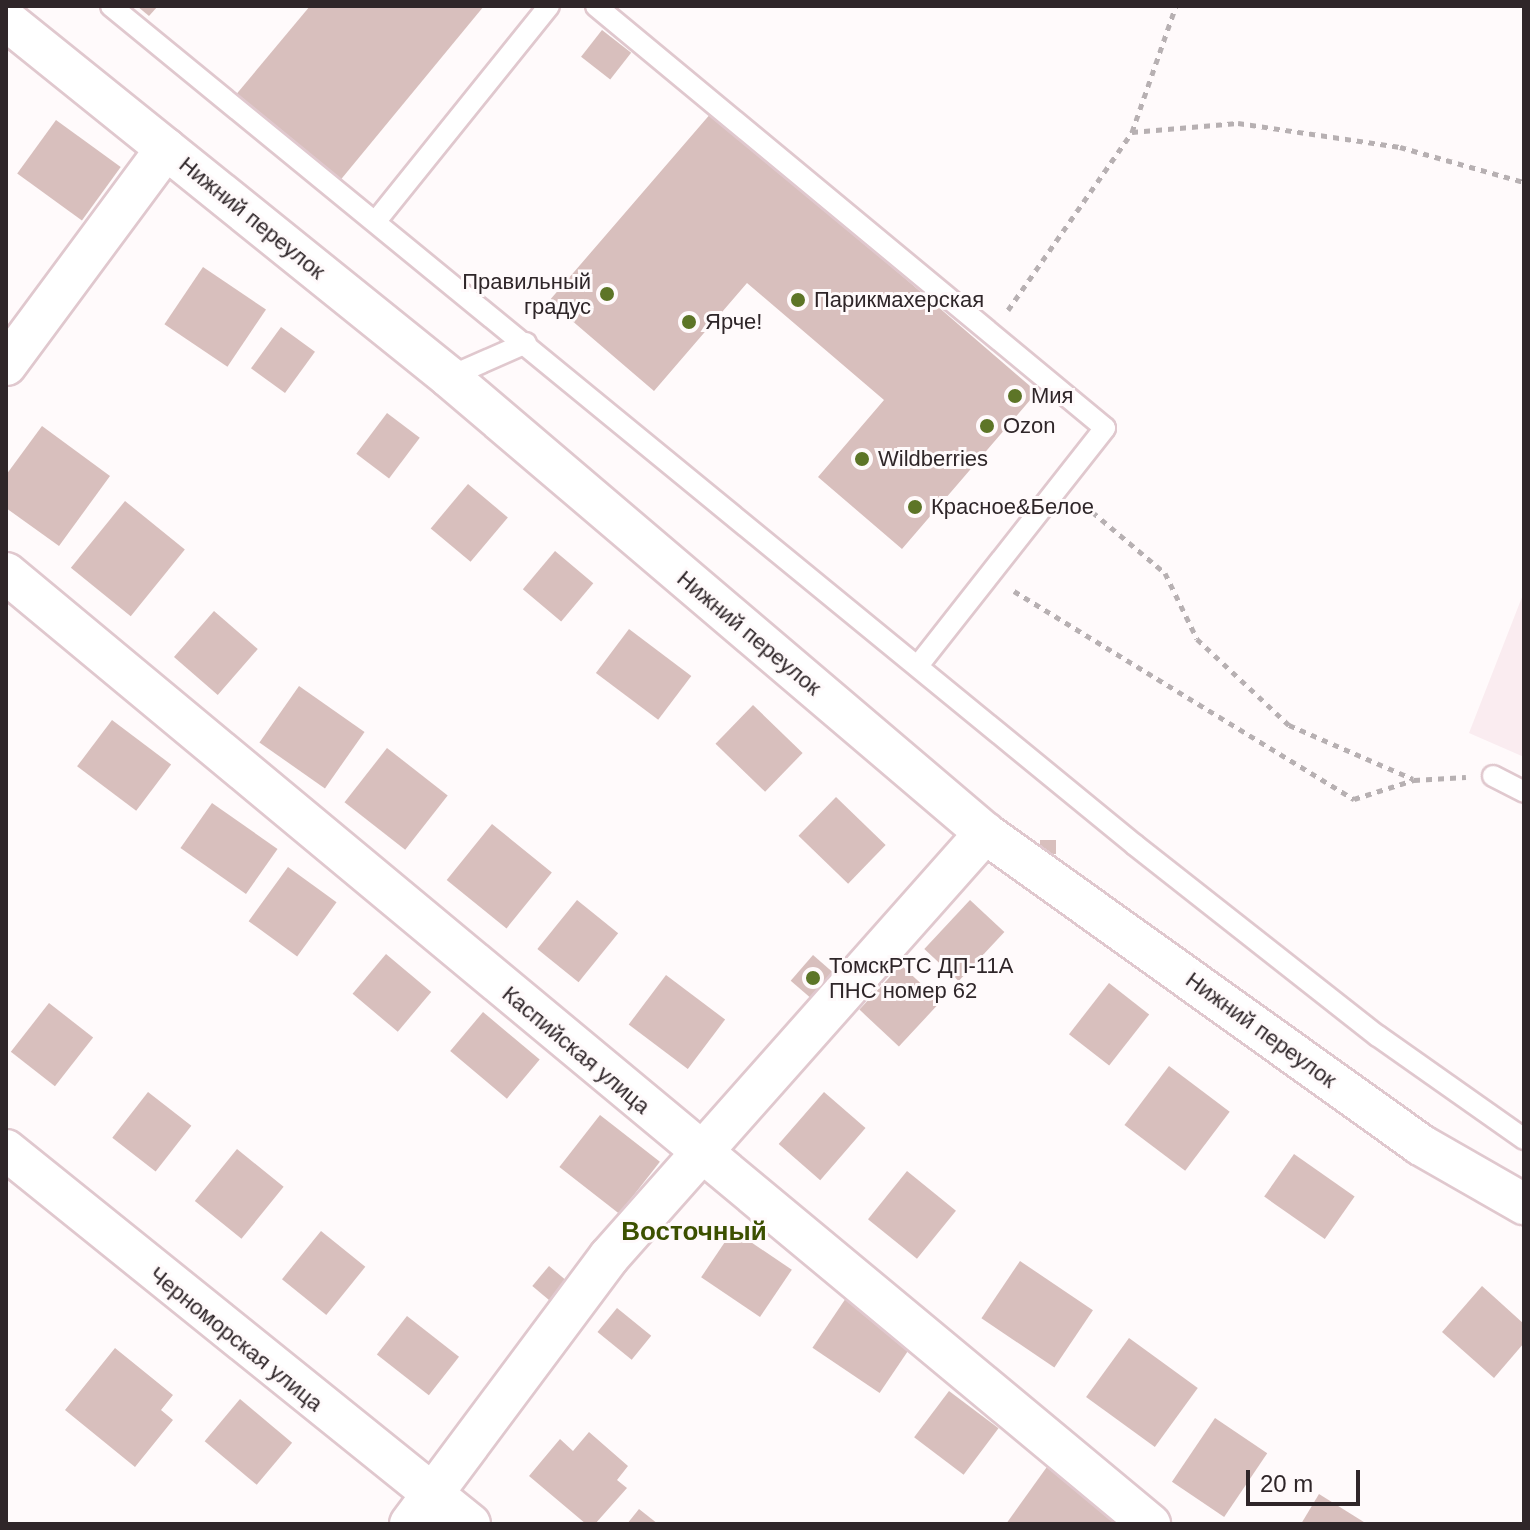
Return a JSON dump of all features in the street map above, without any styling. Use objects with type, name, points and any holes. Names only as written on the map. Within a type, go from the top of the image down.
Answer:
[{"type":"street","name":"Нижний переулок","points":[[6,20],[449,377],[985,833],[1421,1145],[1524,1204]]},
{"type":"street","points":[[6,365],[166,149]]},
{"type":"street","name":"Каспийская улица","points":[[6,573],[700,1154],[1150,1524]]},
{"type":"street","points":[[421,1510],[609,1257],[985,833]]},
{"type":"street","name":"Черноморская улица","points":[[6,1150],[421,1510],[470,1524]]},
{"type":"lane","points":[[111,6],[918,666],[1366,1027],[1524,1139]]},
{"type":"lane","points":[[376,221],[549,6]]},
{"type":"lane","points":[[596,6],[1105,428],[918,666]]},
{"type":"lane","points":[[449,377],[526,343]]},
{"type":"lane","points":[[1493,776],[1524,792]]},
{"type":"path","points":[[989,331],[1132,132],[1176,6]]},
{"type":"path","points":[[1132,132],[1238,123],[1400,147],[1524,182]]},
{"type":"path","points":[[1060,485],[1165,573],[1197,639],[1289,725],[1414,780]]},
{"type":"path","points":[[989,576],[1354,799],[1414,780],[1493,776]]},
{"type":"shaded area","points":[[1524,592],[1524,757],[1469,733]]},
{"type":"building","points":[[137,6],[158,6],[149,16]]},
{"type":"building","points":[[310,6],[484,6],[338,183],[234,97]]},
{"type":"building","points":[[602,30],[631,53],[610,80],[581,57]]},
{"type":"building","points":[[712,112],[1037,392],[902,549],[818,477],[884,400],[747,283],[654,391],[549,301]]},
{"type":"building","points":[[56,120],[121,167],[82,220],[17,173]]},
{"type":"building","points":[[203,267],[266,309],[227,367],[164,324]]},
{"type":"building","points":[[281,327],[315,352],[285,393],[251,368]]},
{"type":"building","points":[[387,413],[420,438],[389,478],[356,454]]},
{"type":"building","points":[[42,426],[110,476],[59,546],[6,508],[6,475]]},
{"type":"building","points":[[468,484],[508,517],[471,562],[431,528]]},
{"type":"building","points":[[125,501],[185,549],[131,616],[71,568]]},
{"type":"building","points":[[555,551],[593,583],[561,621],[523,589]]},
{"type":"building","points":[[214,611],[258,649],[218,695],[174,657]]},
{"type":"building","points":[[629,629],[691,676],[658,720],[596,673]]},
{"type":"building","points":[[299,686],[365,732],[325,788],[259,743]]},
{"type":"building","points":[[753,705],[803,753],[765,792],[715,744]]},
{"type":"building","points":[[112,720],[171,765],[136,811],[77,766]]},
{"type":"building","points":[[387,748],[448,795],[405,850],[345,802]]},
{"type":"building","points":[[836,797],[886,845],[848,884],[798,836]]},
{"type":"building","points":[[212,803],[278,849],[246,894],[180,848]]},
{"type":"building","points":[[492,824],[552,872],[507,928],[447,880]]},
{"type":"building","points":[[1040,840],[1056,840],[1056,854],[1040,854]]},
{"type":"building","points":[[288,867],[337,902],[297,956],[249,921]]},
{"type":"building","points":[[577,900],[618,933],[579,982],[537,949]]},
{"type":"building","points":[[970,900],[1004,932],[959,981],[924,949]]},
{"type":"building","points":[[386,954],[431,992],[398,1032],[353,994]]},
{"type":"building","name":"ТомскРТС ДП-11А ПНС номер 62","points":[[813,955],[836,975],[813,1000],[791,981]]},
{"type":"building","points":[[901,965],[940,1002],[899,1046],[859,1010]]},
{"type":"building","points":[[666,975],[725,1020],[688,1069],[629,1025]]},
{"type":"building","points":[[1109,983],[1149,1014],[1109,1066],[1069,1034]]},
{"type":"building","points":[[49,1003],[93,1037],[55,1086],[11,1052]]},
{"type":"building","points":[[483,1012],[540,1060],[507,1099],[450,1051]]},
{"type":"building","points":[[1169,1066],[1230,1112],[1185,1171],[1124,1125]]},
{"type":"building","points":[[148,1092],[191,1126],[156,1172],[112,1138]]},
{"type":"building","points":[[824,1092],[866,1128],[820,1180],[779,1144]]},
{"type":"building","points":[[600,1115],[660,1162],[619,1214],[559,1167]]},
{"type":"building","points":[[237,1149],[284,1187],[241,1239],[195,1201]]},
{"type":"building","points":[[1294,1154],[1355,1196],[1325,1239],[1264,1197]]},
{"type":"building","points":[[907,1171],[956,1211],[917,1259],[868,1219]]},
{"type":"building","points":[[733,1230],[792,1270],[760,1317],[701,1277]]},
{"type":"building","points":[[321,1231],[365,1267],[326,1315],[282,1279]]},
{"type":"building","points":[[1020,1261],[1093,1310],[1054,1367],[981,1318]]},
{"type":"building","points":[[549,1266],[567,1281],[550,1301],[532,1286]]},
{"type":"building","points":[[1482,1286],[1524,1324],[1524,1343],[1494,1378],[1442,1332]]},
{"type":"building","points":[[846,1298],[913,1343],[880,1393],[812,1348]]},
{"type":"building","points":[[617,1308],[651,1336],[632,1360],[597,1332]]},
{"type":"building","points":[[407,1316],[459,1357],[429,1395],[377,1355]]},
{"type":"building","points":[[1129,1338],[1198,1388],[1155,1447],[1086,1397]]},
{"type":"building","points":[[115,1348],[173,1395],[161,1410],[173,1420],[135,1467],[65,1410]]},
{"type":"building","points":[[949,1391],[999,1428],[964,1475],[914,1437]]},
{"type":"building","points":[[240,1399],[292,1443],[257,1485],[205,1441]]},
{"type":"building","points":[[1215,1418],[1267,1453],[1224,1517],[1172,1482]]},
{"type":"building","points":[[589,1432],[628,1466],[617,1480],[627,1488],[595,1524],[586,1524],[529,1476],[560,1439],[573,1451]]},
{"type":"building","points":[[1049,1464],[1120,1513],[1113,1524],[1006,1524]]},
{"type":"building","points":[[1319,1494],[1367,1524],[1301,1524]]},
{"type":"building","points":[[639,1509],[658,1524],[627,1524]]},
{"type":"place","name":"Правильный градус","points":[[607,294]]},
{"type":"place","name":"Парикмахерская","points":[[798,300]]},
{"type":"place","name":"Ярче!","points":[[689,322]]},
{"type":"place","name":"Мия","points":[[1015,396]]},
{"type":"place","name":"Ozon","points":[[987,426]]},
{"type":"place","name":"Wildberries","points":[[862,459]]},
{"type":"place","name":"Красное&Белое","points":[[915,507]]},
{"type":"place","name":"ТомскРТС ДП-11А ПНС номер 62","points":[[813,978]]},
{"type":"district","name":"Восточный","points":[[694,1232]]}]
